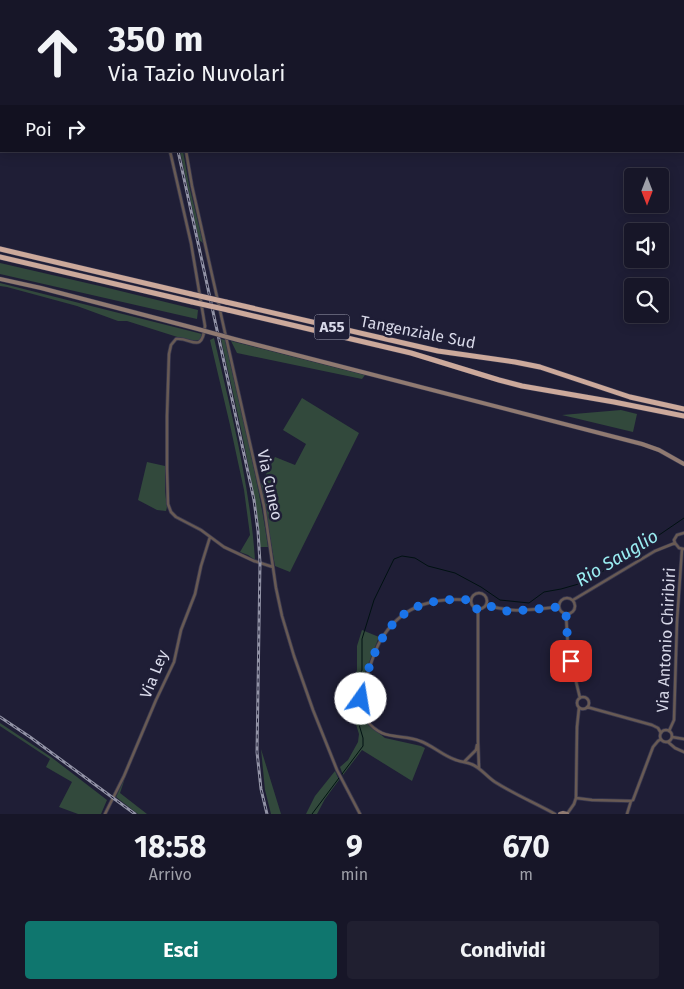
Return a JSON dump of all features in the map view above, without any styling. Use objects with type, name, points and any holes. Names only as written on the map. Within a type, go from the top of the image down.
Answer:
[{"type":"highway","name":"Tangenziale Sud","points":[[0,249],[438,351],[540,367],[630,397],[684,408]]},
{"type":"highway","name":"Tangenziale Sud","points":[[0,256],[411,353],[522,386],[684,416]]},
{"type":"street","points":[[170,152],[191,243],[205,326],[204,335],[200,341],[194,343],[176,339],[171,345],[169,354],[166,438],[168,504],[173,515],[201,530],[224,547],[273,567]]},
{"type":"street","name":"Via Cuneo","points":[[186,152],[192,186],[264,506],[276,588],[294,656],[313,710],[338,770],[360,814]]},
{"type":"street","points":[[0,279],[634,442],[659,450],[684,464]]},
{"type":"street","points":[[674,543],[677,534],[684,533]]},
{"type":"street","name":"Via Ley","points":[[105,814],[124,776],[174,662],[181,630],[195,594],[210,537]]},
{"type":"street","points":[[674,543],[683,549]]},
{"type":"street","points":[[573,600],[655,551],[674,543]]},
{"type":"street","name":"Via Antonio Chiribiri","points":[[669,731],[674,720],[677,621],[683,549]]},
{"type":"street","points":[[471,600],[476,593],[482,593],[487,598],[487,605],[483,609],[478,610]]},
{"type":"street","points":[[568,597],[573,600],[575,608],[571,613],[561,612],[558,607],[559,602],[563,598],[568,597]]},
{"type":"street","points":[[471,600],[445,599],[427,602],[397,620],[384,634],[374,652],[361,699],[363,710],[370,724],[382,733],[421,741],[456,760],[471,763],[494,781],[556,814]]},
{"type":"street","points":[[471,600],[472,605],[478,610]]},
{"type":"street","points":[[487,605],[504,611],[558,607]]},
{"type":"street","points":[[478,610],[479,768]]},
{"type":"street","points":[[560,814],[567,814],[576,798],[577,719],[579,708],[577,700],[580,698],[568,648],[566,614]]},
{"type":"street","points":[[580,698],[584,697],[587,699],[588,706]]},
{"type":"street","points":[[579,708],[585,709],[588,706],[652,725],[658,728],[661,733],[661,739]]},
{"type":"street","points":[[661,733],[666,730],[669,731],[672,737]]},
{"type":"street","points":[[672,737],[684,739]]},
{"type":"street","points":[[668,742],[672,737]]},
{"type":"street","points":[[661,739],[684,752]]},
{"type":"street","points":[[627,814],[631,801],[635,798],[653,746],[661,739]]},
{"type":"street","points":[[464,762],[476,750],[478,741]]},
{"type":"street","points":[[576,798],[631,801]]},
{"type":"green space","points":[[180,152],[183,152],[203,243],[199,240]]},
{"type":"green space","points":[[0,263],[198,310],[197,319],[0,274]]},
{"type":"green space","points":[[0,283],[202,334],[200,340],[190,341],[127,321],[118,321],[77,306],[0,286]]},
{"type":"green space","points":[[214,338],[244,476],[255,560],[240,552],[250,535],[244,490],[210,340]]},
{"type":"green space","points":[[221,339],[225,340],[243,417],[268,547],[260,547],[249,469]]},
{"type":"green space","points":[[231,341],[365,375],[362,379],[237,353]]},
{"type":"green space","points":[[302,398],[359,433],[290,572],[275,566],[261,484],[275,457],[295,465],[306,444],[283,430]]},
{"type":"green space","points":[[621,410],[637,414],[633,432],[562,415]]},
{"type":"green space","points":[[147,462],[165,466],[166,511],[157,510],[138,500]]},
{"type":"green space","points":[[362,630],[379,637],[361,683],[357,704],[366,723],[385,738],[425,748],[412,781],[362,750],[343,775],[340,767],[348,760],[358,742],[359,734],[348,699],[357,670],[357,646]]},
{"type":"green space","points":[[0,723],[51,757],[107,800],[101,814],[78,814],[59,807],[72,782],[46,767],[50,759],[0,726]]},
{"type":"green space","points":[[261,749],[281,814],[271,814],[265,790]]},
{"type":"green space","points":[[335,771],[339,780],[317,814],[306,814],[315,796]]},
{"type":"green space","points":[[125,778],[120,793],[147,814],[138,814],[116,797]]},
{"type":"waterway","name":"Rio Sauglio","points":[[312,814],[363,746],[363,738],[352,701],[362,670],[362,639],[374,600],[394,559],[402,556],[415,558],[428,566],[455,573],[500,600],[529,603],[544,592],[582,583],[621,561],[684,518]]},
{"type":"railway","points":[[178,152],[254,500],[260,563],[257,752],[261,789],[267,814]]},
{"type":"railway","points":[[0,717],[135,814]]},
{"type":"route","points":[[361,699],[374,652],[384,634],[397,620],[427,602],[445,599],[471,600],[472,605],[478,610],[483,609],[487,605],[504,611],[558,607],[561,612],[566,614],[568,648],[571,661]]}]
